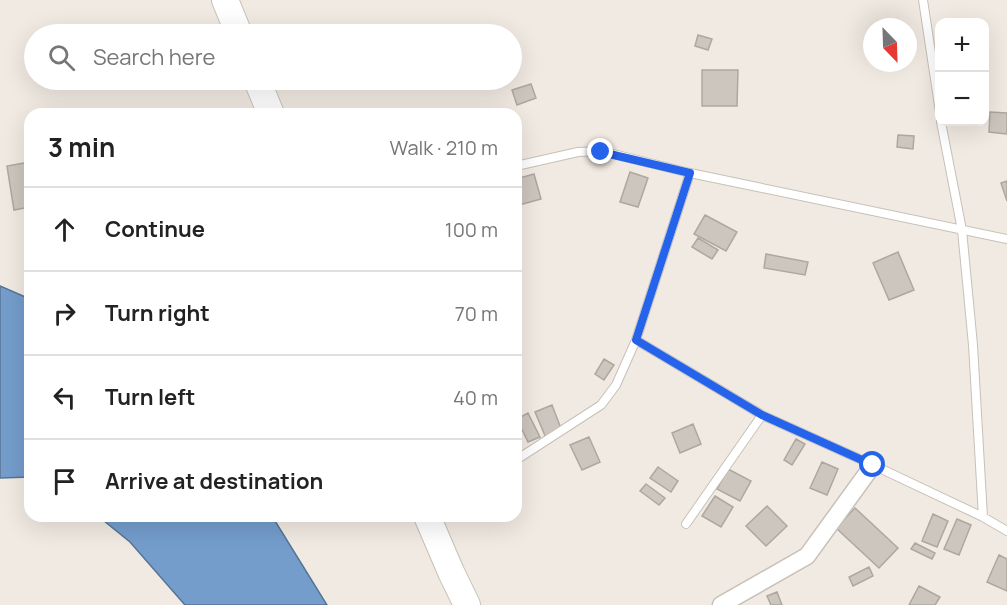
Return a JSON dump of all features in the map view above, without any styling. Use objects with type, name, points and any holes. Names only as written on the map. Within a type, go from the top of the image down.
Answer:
[{"type":"main road","points":[[225,0],[235,24]]},
{"type":"main road","points":[[261,90],[269,108]]},
{"type":"main road","points":[[430,522],[467,605]]},
{"type":"street","points":[[721,605],[807,556],[873,465]]},
{"type":"lane","points":[[923,0],[935,84]]},
{"type":"lane","points":[[942,126],[962,230],[973,345],[983,517]]},
{"type":"lane","points":[[522,165],[578,152],[601,152],[690,173],[1007,239]]},
{"type":"lane","points":[[522,456],[601,405],[616,385],[636,340],[690,173]]},
{"type":"lane","points":[[636,340],[762,415],[983,517],[1007,531]]},
{"type":"lane","points":[[686,524],[762,415]]},
{"type":"water","points":[[0,286],[24,296],[24,477],[0,478]]},
{"type":"water","points":[[105,522],[276,522],[327,605],[185,605],[130,542]]},
{"type":"building","points":[[698,35],[712,39],[708,50],[695,46]]},
{"type":"building","points":[[702,70],[738,70],[737,106],[702,106]]},
{"type":"building","points":[[531,84],[536,98],[517,105],[512,90],[522,90],[522,87]]},
{"type":"building","points":[[990,112],[1007,113],[1007,134],[989,132]]},
{"type":"building","points":[[898,135],[914,136],[913,149],[897,147]]},
{"type":"building","points":[[24,163],[24,208],[14,210],[7,166]]},
{"type":"building","points":[[630,172],[648,178],[638,207],[620,202]]},
{"type":"building","points":[[534,174],[541,199],[522,204],[522,177]]},
{"type":"building","points":[[1007,181],[1007,201],[1001,183]]},
{"type":"building","points":[[705,215],[737,232],[726,251],[694,234]]},
{"type":"building","points":[[698,238],[718,250],[712,259],[692,247]]},
{"type":"building","points":[[898,252],[914,290],[889,300],[873,263]]},
{"type":"building","points":[[766,254],[808,262],[805,275],[764,268]]},
{"type":"building","points":[[604,359],[614,365],[604,380],[595,374]]},
{"type":"building","points":[[552,405],[562,431],[546,438],[535,412]]},
{"type":"building","points":[[528,413],[540,437],[528,442],[522,429],[522,416]]},
{"type":"building","points":[[693,424],[701,444],[680,453],[672,433]]},
{"type":"building","points":[[589,437],[600,462],[582,470],[570,445]]},
{"type":"building","points":[[796,439],[805,444],[792,465],[784,460]]},
{"type":"building","points":[[822,462],[838,469],[827,495],[810,488]]},
{"type":"building","points":[[658,467],[678,481],[671,492],[650,478]]},
{"type":"building","points":[[728,469],[751,481],[740,501],[717,489]]},
{"type":"building","points":[[646,484],[665,498],[659,505],[640,491]]},
{"type":"building","points":[[715,496],[733,507],[721,527],[702,516]]},
{"type":"building","points":[[767,506],[787,526],[766,546],[746,526]]},
{"type":"building","points":[[855,508],[898,548],[879,568],[836,528]]},
{"type":"building","points":[[933,514],[948,521],[937,547],[922,541]]},
{"type":"building","points":[[957,519],[971,525],[959,555],[944,549]]},
{"type":"building","points":[[915,543],[935,553],[932,559],[911,549]]},
{"type":"building","points":[[999,555],[1007,559],[1007,591],[987,582]]},
{"type":"building","points":[[869,567],[873,576],[853,586],[849,577]]},
{"type":"building","points":[[919,586],[940,597],[935,605],[909,605]]},
{"type":"building","points":[[777,592],[782,605],[771,605],[767,596]]},
{"type":"route","points":[[601,152],[690,173],[636,340],[762,415],[873,465]]}]
